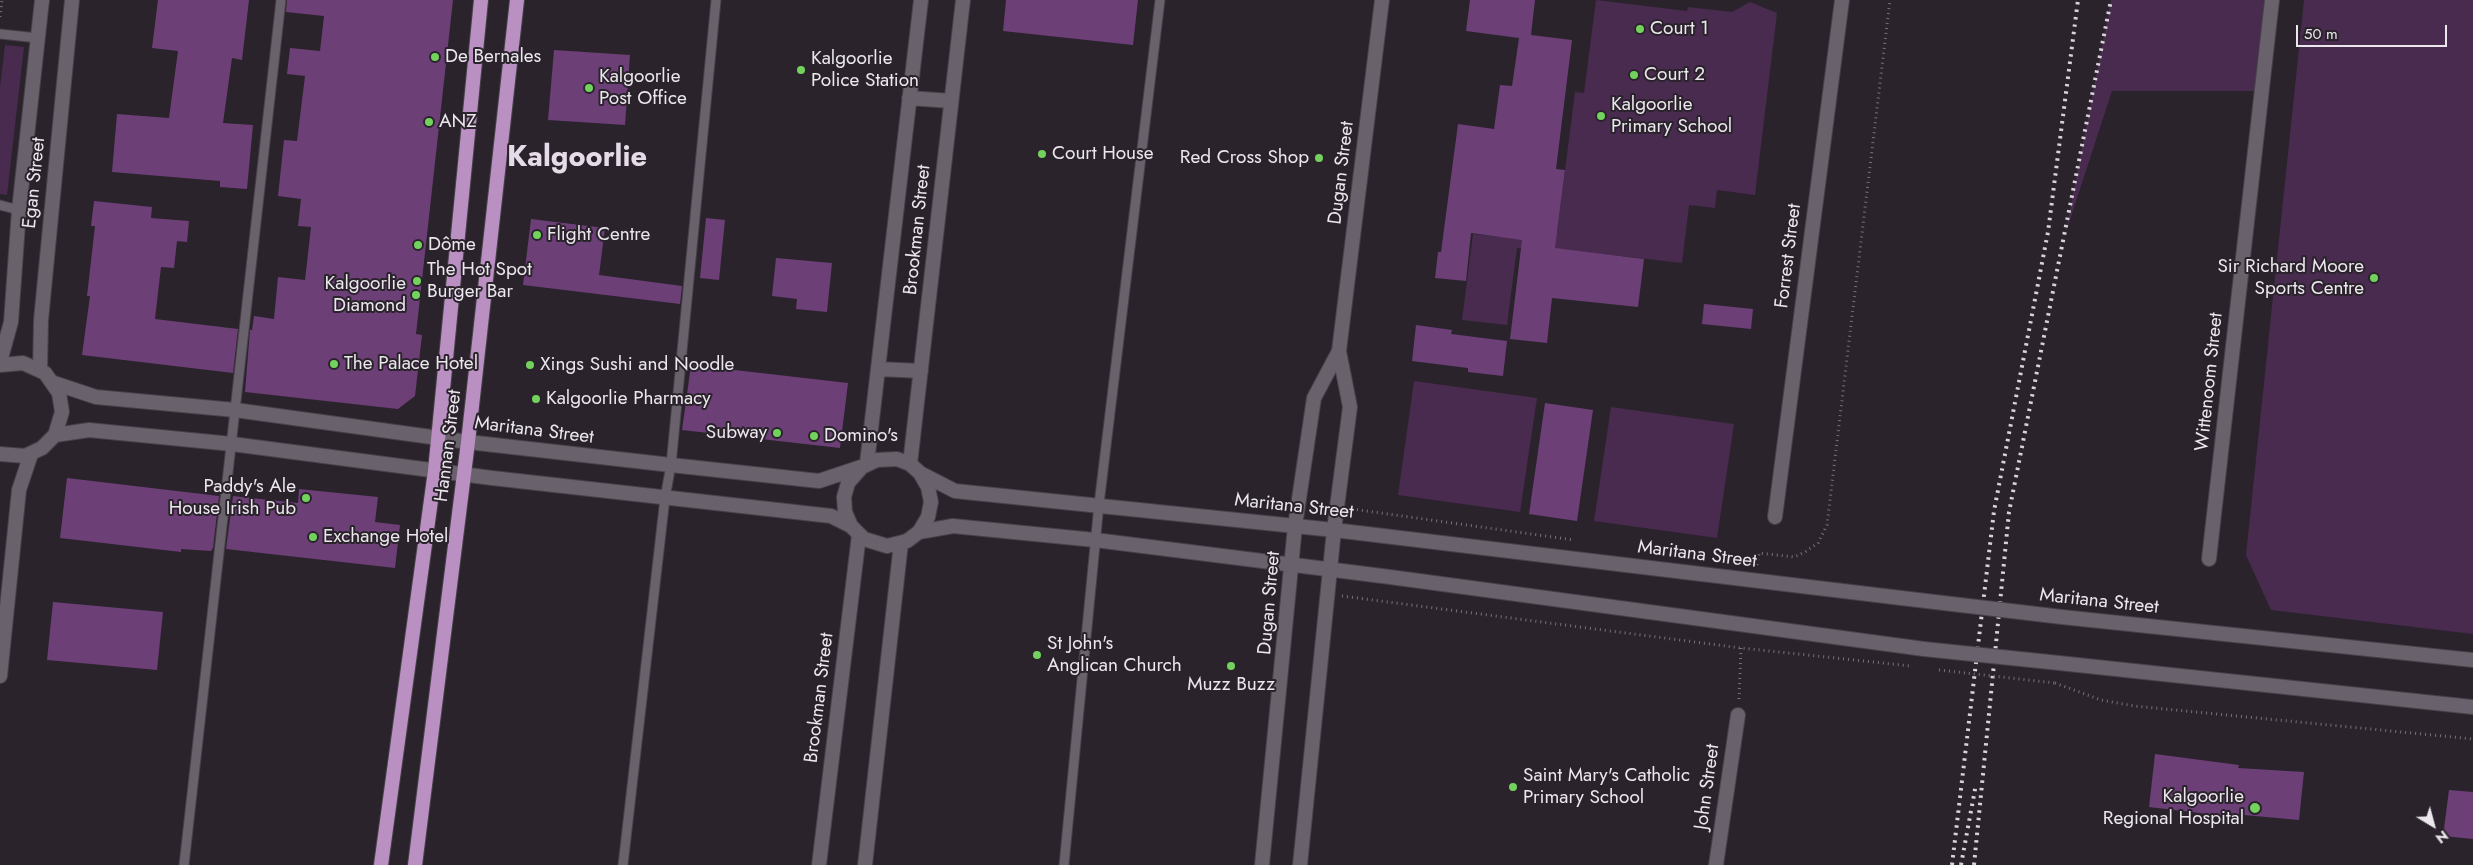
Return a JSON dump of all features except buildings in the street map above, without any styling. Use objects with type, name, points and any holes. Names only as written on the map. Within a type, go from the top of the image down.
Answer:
[{"type":"highway","name":"Hannan Street","points":[[381,865],[435,471],[481,0]]},
{"type":"highway","name":"Hannan Street","points":[[415,865],[468,442],[517,0]]},
{"type":"street","name":"Egan Street","points":[[0,363],[11,322],[19,210],[42,0]]},
{"type":"street","name":"Egan Street","points":[[40,370],[41,320],[72,0]]},
{"type":"street","name":"Brookman Street","points":[[864,465],[879,369],[920,0]]},
{"type":"street","name":"Brookman Street","points":[[915,469],[921,371],[963,0]]},
{"type":"street","name":"Dugan Street","points":[[1300,865],[1334,530],[1350,408],[1339,351],[1382,0]]},
{"type":"street","name":"Forrest Street","points":[[1775,517],[1842,0]]},
{"type":"street","name":"Wittenoom Street","points":[[2209,559],[2272,0]]},
{"type":"street","points":[[910,98],[951,101]]},
{"type":"street","name":"Dugan Street","points":[[1262,865],[1293,564],[1295,526],[1314,398],[1339,351]]},
{"type":"street","points":[[0,363],[23,363],[40,370],[54,382],[59,393],[62,412],[55,435],[46,444],[31,454],[19,456],[0,454]]},
{"type":"street","points":[[879,369],[921,371]]},
{"type":"street","name":"Maritana Street","points":[[54,382],[96,397],[235,410],[468,442],[819,481],[864,465]]},
{"type":"street","points":[[55,435],[89,430],[232,444],[464,475],[831,516],[872,543],[887,546],[901,544],[919,532],[953,526],[1095,540],[1293,564],[1924,649],[2473,707]]},
{"type":"street","points":[[0,676],[19,490],[31,454]]},
{"type":"street","points":[[854,531],[845,512],[844,497],[848,483],[864,465],[877,460],[897,459],[915,469],[928,486],[931,502],[928,517],[919,532]]},
{"type":"street","name":"Maritana Street","points":[[915,469],[955,492],[1099,504],[1334,530],[2062,617],[2473,660]]},
{"type":"street","name":"Brookman Street","points":[[819,865],[854,531]]},
{"type":"street","points":[[865,865],[901,544]]},
{"type":"street","name":"John Street","points":[[1716,865],[1738,715]]},
{"type":"lane","points":[[184,865],[281,0]]},
{"type":"lane","points":[[622,865],[665,498],[671,465],[716,0]]},
{"type":"lane","points":[[1064,865],[1095,540],[1160,0]]},
{"type":"lane","points":[[0,34],[38,38]]},
{"type":"lane","points":[[0,205],[19,210]]},
{"type":"path","points":[[0,17],[2,0]]},
{"type":"path","points":[[1757,566],[1759,553],[1794,557],[1805,552],[1818,543],[1827,525],[1890,0]]},
{"type":"path","points":[[1337,506],[1399,515]]},
{"type":"path","points":[[1327,594],[1741,648],[1912,666]]},
{"type":"path","points":[[1738,715],[1741,648]]},
{"type":"path","points":[[1932,669],[2055,683],[2101,700],[2134,706],[2473,739]]},
{"type":"shaded area","points":[[1596,0],[1687,11],[1688,7],[1732,12],[1750,2],[1777,13],[1755,195],[1717,190],[1715,208],[1689,205],[1682,263],[1559,249],[1558,253],[1517,248],[1507,325],[1462,320],[1473,234],[1501,237],[1557,233],[1575,92],[1584,93]]},
{"type":"shaded area","points":[[2111,0],[2272,0],[2262,91],[2112,91],[2065,235]]},
{"type":"shaded area","name":"Sir Richard Moore Sports Centre","points":[[2304,0],[2473,0],[2473,634],[2271,610],[2246,555]]},
{"type":"shaded area","points":[[5,45],[24,47],[7,195],[0,194],[0,87]]},
{"type":"shaded area","points":[[1414,381],[1537,398],[1520,512],[1398,495]]},
{"type":"shaded area","points":[[1611,407],[1734,424],[1717,538],[1594,521]]},
{"type":"railway","points":[[1952,865],[1994,511],[2048,232],[2078,0]]},
{"type":"railway","points":[[1974,865],[2009,512],[2111,0]]},
{"type":"railway","points":[[1961,865],[1976,784]]},
{"type":"place","name":"Court 1","points":[[1640,29]]},
{"type":"place","name":"De Bernales","points":[[435,57]]},
{"type":"place","name":"Kalgoorlie Police Station","points":[[801,70]]},
{"type":"place","name":"Court 2","points":[[1634,75]]},
{"type":"place","name":"Kalgoorlie Post Office","points":[[589,88]]},
{"type":"place","name":"Kalgoorlie Primary School","points":[[1601,116]]},
{"type":"place","name":"ANZ","points":[[429,122]]},
{"type":"place","name":"Court House","points":[[1042,154]]},
{"type":"place","name":"Red Cross Shop","points":[[1319,158]]},
{"type":"place","name":"Flight Centre","points":[[537,235]]},
{"type":"place","name":"Dôme","points":[[418,245]]},
{"type":"place","name":"Sir Richard Moore Sports Centre","points":[[2374,278]]},
{"type":"place","name":"The Hot Spot Burger Bar","points":[[417,281]]},
{"type":"place","name":"Kalgoorlie Diamond","points":[[416,295]]},
{"type":"place","name":"The Palace Hotel","points":[[334,364]]},
{"type":"place","name":"Xings Sushi and Noodle","points":[[530,365]]},
{"type":"place","name":"Kalgoorlie Pharmacy","points":[[536,399]]},
{"type":"place","name":"Subway","points":[[777,433]]},
{"type":"place","name":"Domino's","points":[[814,436]]},
{"type":"place","name":"Paddy's Ale House Irish Pub","points":[[306,498]]},
{"type":"place","name":"Exchange Hotel","points":[[313,537]]},
{"type":"place","name":"St John's Anglican Church","points":[[1037,655]]},
{"type":"place","name":"Muzz Buzz","points":[[1231,666]]},
{"type":"place","name":"Saint Mary's Catholic Primary School","points":[[1513,787]]},
{"type":"place","name":"Kalgoorlie Regional Hospital","points":[[2255,808]]},
{"type":"district","name":"Kalgoorlie","points":[[577,159]]}]
